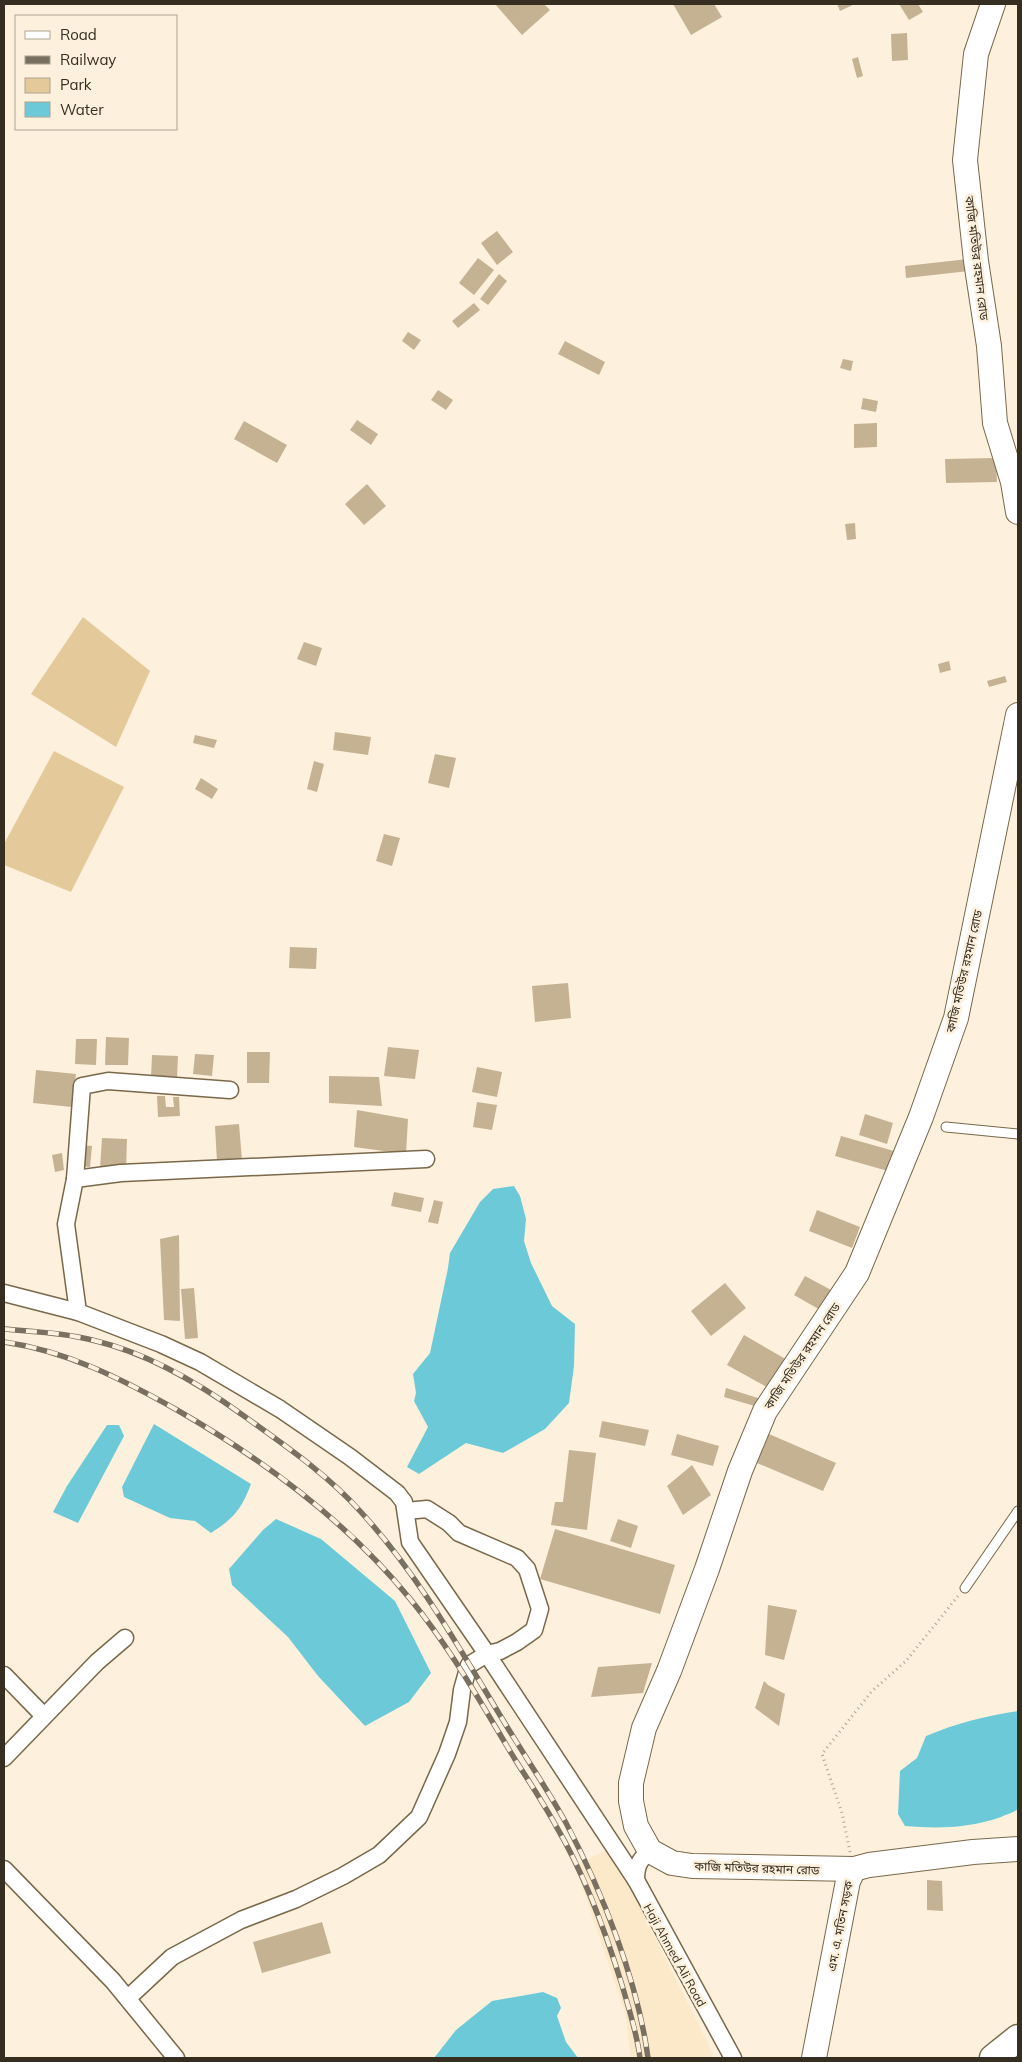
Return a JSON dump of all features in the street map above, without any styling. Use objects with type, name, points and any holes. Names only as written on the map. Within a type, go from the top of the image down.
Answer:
[{"type":"main road","name":"কাজি মতিউর রহমান রোড","points":[[993,4],[976,54],[965,160],[976,261],[989,346],[995,423],[1013,482],[1018,512]]},
{"type":"main road","name":"কাজি মতিউর রহমান রোড","points":[[854,1869],[692,1866],[672,1862],[650,1851],[636,1826],[631,1801],[631,1783],[644,1728],[669,1671],[707,1569],[740,1471],[765,1411],[857,1273],[921,1116],[956,1018],[1018,715]]},
{"type":"main road","name":"এম. এ. মতিন সড়ক","points":[[814,2058],[848,1880],[854,1869],[869,1865],[973,1852],[1018,1849]]},
{"type":"main road","points":[[993,2058],[1018,2038]]},
{"type":"main road","points":[[1011,2058],[1018,2052]]},
{"type":"street","points":[[78,1312],[66,1224],[75,1179],[82,1086],[108,1081],[230,1090]]},
{"type":"street","points":[[75,1179],[121,1173],[426,1159]]},
{"type":"street","points":[[4,1293],[78,1312],[161,1344],[200,1362],[280,1409],[350,1457],[397,1493],[404,1502],[406,1511],[428,1510],[449,1523],[459,1533],[517,1558],[527,1569],[540,1609],[534,1630],[500,1651],[487,1654],[469,1665],[462,1690],[458,1722],[447,1754],[419,1817],[412,1824],[378,1855],[343,1876],[296,1899],[241,1920],[172,1957],[128,1998]]},
{"type":"street","name":"Haji Ahmed Ali Road","points":[[406,1511],[410,1542],[613,1842],[636,1880],[643,1907],[733,2058]]},
{"type":"street","points":[[4,1758],[97,1662],[125,1638]]},
{"type":"street","points":[[4,1675],[44,1716]]},
{"type":"street","points":[[613,1842],[622,1847],[630,1846],[635,1837],[636,1826]]},
{"type":"street","points":[[636,1880],[636,1869],[640,1858],[650,1851]]},
{"type":"street","points":[[4,1869],[113,1981],[176,2058]]},
{"type":"lane","points":[[946,1127],[1018,1134]]},
{"type":"lane","points":[[965,1588],[1018,1511]]},
{"type":"path","points":[[854,1869],[842,1813],[822,1754],[872,1691],[906,1660],[965,1588]]},
{"type":"shaded area","points":[[610,1848],[714,2058],[631,2058],[625,2013],[575,1865]]},
{"type":"green space","points":[[83,617],[150,671],[116,747],[31,694]]},
{"type":"green space","points":[[54,751],[124,787],[71,892],[4,865],[4,844]]},
{"type":"water","points":[[514,1186],[520,1196],[526,1219],[524,1241],[531,1263],[552,1306],[575,1324],[574,1366],[569,1403],[545,1429],[503,1453],[466,1443],[419,1474],[407,1467],[428,1427],[414,1401],[416,1393],[413,1374],[430,1353],[450,1253],[480,1202],[493,1189]]},
{"type":"water","points":[[154,1424],[251,1484],[244,1501],[236,1513],[226,1523],[211,1533],[195,1521],[170,1518],[124,1497],[122,1487]]},
{"type":"water","points":[[107,1425],[119,1425],[124,1436],[78,1523],[53,1512],[67,1486]]},
{"type":"water","points":[[276,1519],[321,1539],[395,1601],[431,1673],[409,1702],[365,1726],[318,1676],[288,1637],[232,1585],[229,1569],[263,1530]]},
{"type":"water","points":[[1018,1711],[1018,1809],[989,1821],[966,1825],[942,1827],[905,1826],[898,1814],[900,1771],[917,1758],[926,1736],[971,1720]]},
{"type":"water","points":[[543,1992],[557,1998],[561,2008],[557,2016],[566,2042],[578,2058],[434,2058],[456,2030],[492,2001]]},
{"type":"building","points":[[495,4],[544,4],[550,10],[522,35]]},
{"type":"building","points":[[673,4],[714,4],[722,17],[691,35]]},
{"type":"building","points":[[837,4],[855,4],[840,11]]},
{"type":"building","points":[[899,4],[918,4],[923,12],[909,20]]},
{"type":"building","points":[[907,33],[908,60],[892,61],[891,34]]},
{"type":"building","points":[[858,57],[863,76],[857,78],[852,59]]},
{"type":"building","points":[[497,231],[513,252],[497,265],[481,243]]},
{"type":"building","points":[[478,258],[494,270],[474,295],[459,283]]},
{"type":"building","points":[[968,259],[969,271],[906,278],[905,266]]},
{"type":"building","points":[[499,274],[507,281],[488,305],[480,299]]},
{"type":"building","points":[[474,303],[480,310],[458,328],[452,321]]},
{"type":"building","points":[[408,332],[421,340],[414,350],[402,341]]},
{"type":"building","points":[[565,341],[605,362],[599,375],[558,354]]},
{"type":"building","points":[[843,359],[853,361],[851,371],[840,368]]},
{"type":"building","points":[[438,390],[453,400],[446,410],[431,400]]},
{"type":"building","points":[[863,398],[878,401],[876,412],[861,409]]},
{"type":"building","points":[[357,420],[378,434],[371,445],[350,430]]},
{"type":"building","points":[[244,421],[287,445],[277,463],[234,439]]},
{"type":"building","points":[[877,423],[877,447],[854,448],[854,424]]},
{"type":"building","points":[[996,458],[997,482],[946,483],[945,459]]},
{"type":"building","points":[[367,484],[386,506],[364,525],[345,504]]},
{"type":"building","points":[[855,523],[856,539],[847,540],[845,524]]},
{"type":"building","points":[[304,642],[322,648],[316,666],[297,659]]},
{"type":"building","points":[[949,661],[951,670],[940,673],[938,664]]},
{"type":"building","points":[[1005,676],[1007,682],[989,687],[987,681]]},
{"type":"building","points":[[335,732],[371,737],[368,755],[333,750]]},
{"type":"building","points":[[195,735],[217,740],[214,748],[193,743]]},
{"type":"building","points":[[435,754],[456,758],[449,788],[428,783]]},
{"type":"building","points":[[314,761],[324,764],[317,792],[307,789]]},
{"type":"building","points":[[201,778],[218,789],[212,799],[195,789]]},
{"type":"building","points":[[384,834],[400,838],[392,866],[376,861]]},
{"type":"building","points":[[290,947],[317,948],[316,969],[289,968]]},
{"type":"building","points":[[568,983],[571,1018],[535,1022],[532,986]]},
{"type":"building","points":[[106,1037],[129,1038],[128,1065],[105,1065]]},
{"type":"building","points":[[76,1039],[97,1039],[96,1065],[75,1064]]},
{"type":"building","points":[[388,1047],[419,1050],[415,1079],[384,1076]]},
{"type":"building","points":[[247,1052],[270,1052],[269,1083],[247,1083]]},
{"type":"building","points":[[195,1054],[214,1055],[212,1076],[193,1074]]},
{"type":"building","points":[[152,1055],[178,1056],[177,1079],[151,1078]]},
{"type":"building","points":[[477,1067],[502,1072],[497,1097],[472,1092]]},
{"type":"building","points":[[36,1070],[76,1074],[72,1107],[33,1103]]},
{"type":"building","points":[[329,1076],[379,1077],[382,1106],[329,1103]]},
{"type":"building","points":[[157,1096],[165,1096],[166,1107],[174,1107],[173,1097],[179,1097],[180,1116],[158,1117]]},
{"type":"building","points":[[477,1102],[497,1105],[492,1130],[473,1127]]},
{"type":"building","points":[[357,1110],[408,1119],[406,1154],[354,1147]]},
{"type":"building","points":[[865,1114],[893,1123],[887,1144],[859,1135]]},
{"type":"building","points":[[239,1124],[242,1160],[217,1162],[215,1126]]},
{"type":"building","points":[[841,1136],[894,1151],[888,1171],[835,1156]]},
{"type":"building","points":[[102,1138],[127,1139],[126,1170],[100,1169]]},
{"type":"building","points":[[81,1145],[92,1146],[90,1167],[78,1166]]},
{"type":"building","points":[[62,1153],[64,1170],[55,1172],[52,1155]]},
{"type":"building","points":[[394,1192],[424,1198],[421,1212],[391,1206]]},
{"type":"building","points":[[434,1200],[443,1202],[438,1224],[428,1222]]},
{"type":"building","points":[[817,1210],[860,1227],[852,1248],[809,1231]]},
{"type":"building","points":[[179,1235],[180,1321],[164,1320],[160,1239]]},
{"type":"building","points":[[805,1276],[833,1291],[822,1311],[794,1295]]},
{"type":"building","points":[[725,1283],[746,1308],[711,1336],[691,1311]]},
{"type":"building","points":[[194,1288],[198,1338],[185,1339],[181,1289]]},
{"type":"building","points":[[744,1335],[789,1361],[772,1390],[727,1365]]},
{"type":"building","points":[[726,1388],[761,1399],[758,1407],[724,1397]]},
{"type":"building","points":[[602,1421],[649,1430],[645,1446],[599,1437]]},
{"type":"building","points":[[677,1434],[719,1446],[713,1466],[671,1455]]},
{"type":"building","points":[[769,1434],[836,1463],[823,1491],[757,1463]]},
{"type":"building","points":[[569,1450],[596,1453],[587,1530],[551,1525],[555,1502],[563,1502]]},
{"type":"building","points":[[692,1465],[711,1495],[683,1515],[667,1486]]},
{"type":"building","points":[[618,1519],[638,1526],[631,1548],[610,1541]]},
{"type":"building","points":[[555,1529],[675,1565],[660,1614],[540,1579]]},
{"type":"building","points":[[768,1605],[797,1610],[784,1660],[765,1655]]},
{"type":"building","points":[[652,1663],[643,1693],[591,1697],[598,1667]]},
{"type":"building","points":[[764,1681],[785,1694],[779,1726],[755,1708]]},
{"type":"building","points":[[927,1880],[942,1881],[943,1911],[927,1910]]},
{"type":"building","points":[[322,1922],[331,1953],[262,1973],[253,1942]]},
{"type":"railway","points":[[4,1329],[85,1338],[136,1354],[174,1371],[227,1404],[290,1449],[334,1485],[360,1511],[402,1562],[440,1617],[566,1823],[593,1878],[617,1937],[636,1999],[648,2058]]},
{"type":"railway","points":[[4,1342],[50,1352],[94,1368],[115,1377],[209,1429],[303,1494],[332,1518],[386,1571],[426,1619],[454,1659],[542,1802],[576,1864],[594,1903],[609,1944],[637,2039],[640,2058]]}]
